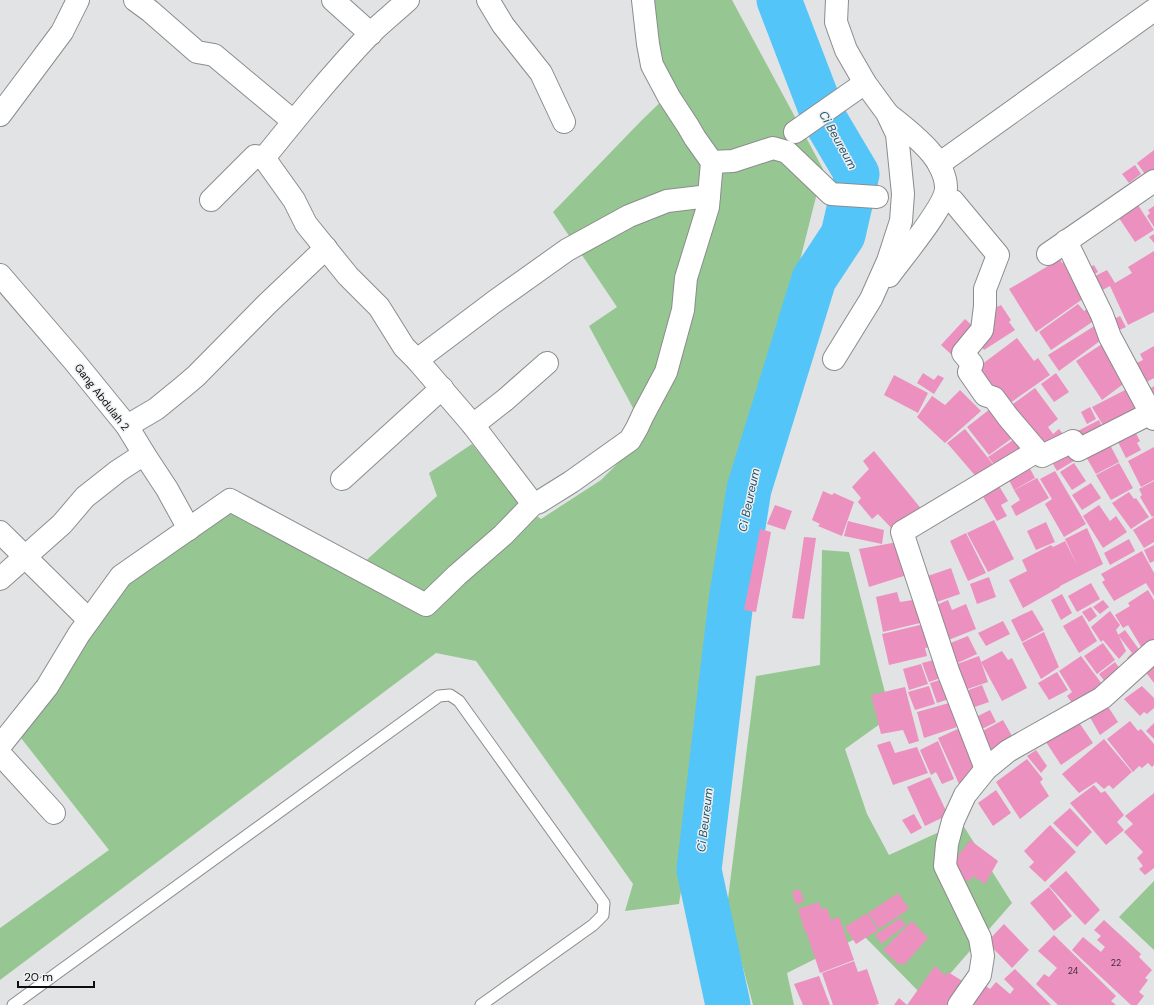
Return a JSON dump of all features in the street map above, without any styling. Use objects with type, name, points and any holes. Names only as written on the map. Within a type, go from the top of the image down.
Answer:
[{"type":"street","points":[[0,115],[62,32],[78,0]]},
{"type":"street","points":[[135,0],[150,11],[197,52],[214,55],[293,121]]},
{"type":"street","points":[[333,0],[370,34]]},
{"type":"street","points":[[264,158],[293,121],[351,54],[370,34],[408,0]]},
{"type":"street","points":[[488,0],[503,25],[541,73],[564,122]]},
{"type":"street","points":[[0,746],[47,687],[79,634],[121,576],[230,500],[426,605],[457,574],[503,535],[533,504],[539,502],[570,482],[630,440],[638,428],[643,415],[666,372],[683,310],[686,278],[708,207],[712,162],[669,97],[652,65],[643,0]]},
{"type":"street","points":[[834,359],[871,299],[916,241],[941,204],[947,188],[944,175],[933,154],[887,113],[860,86],[836,22],[837,0]]},
{"type":"street","points":[[938,164],[1154,10]]},
{"type":"street","points":[[794,132],[860,86]]},
{"type":"street","points":[[871,299],[888,261],[901,221],[903,194],[896,134],[887,113]]},
{"type":"street","points":[[712,162],[733,161],[773,148],[787,152],[831,194],[877,197]]},
{"type":"street","points":[[211,200],[255,156],[264,158],[294,200],[306,224],[348,276],[379,307],[404,347],[442,388],[473,425],[533,504]]},
{"type":"street","points":[[1048,254],[1154,181]]},
{"type":"street","points":[[417,360],[567,250],[629,216],[667,202],[709,196]]},
{"type":"street","points":[[953,201],[998,255],[984,289],[985,306],[982,330],[963,353],[972,364],[969,372],[986,395],[994,398],[1008,417],[1042,456],[1072,441],[1078,450],[1152,416],[1110,337],[1102,315],[1066,241]]},
{"type":"street","points":[[126,426],[156,408],[196,376],[267,304],[326,248]]},
{"type":"street","name":"Gang Abdulah 2","points":[[0,275],[74,360],[126,426],[167,489],[189,529]]},
{"type":"street","points":[[473,425],[548,363]]},
{"type":"street","points":[[342,479],[442,388]]},
{"type":"street","points":[[986,769],[948,671],[902,532],[1037,451]]},
{"type":"street","points":[[0,579],[62,524],[85,497],[144,454]]},
{"type":"street","points":[[0,532],[89,620]]},
{"type":"street","points":[[958,1005],[980,975],[983,956],[980,938],[945,866],[947,844],[953,822],[965,795],[986,769],[1008,751],[1102,698],[1154,652]]},
{"type":"street","points":[[0,754],[54,813]]},
{"type":"lane","points":[[12,1005],[439,696],[450,695],[459,701],[604,903],[603,914],[593,925],[481,1005]]},
{"type":"green space","points":[[651,0],[732,0],[823,169],[780,340],[735,537],[679,904],[625,911],[633,884],[476,661],[436,653],[0,980],[0,928],[109,850],[21,738],[130,581],[232,504],[350,575],[437,496],[429,473],[472,444],[519,503],[541,519],[601,480],[647,434],[589,326],[617,307],[553,212],[673,90],[657,61]]},
{"type":"green space","points":[[822,550],[849,552],[891,716],[845,749],[867,814],[889,855],[961,822],[1012,903],[927,1000],[863,935],[787,973],[794,1005],[753,1005],[727,907],[756,676],[820,665]]},
{"type":"green space","points":[[1154,881],[1154,950],[1119,917]]},
{"type":"building","points":[[1154,150],[1154,172],[1147,177],[1137,163]]},
{"type":"building","points":[[1135,165],[1141,174],[1129,183],[1122,174]]},
{"type":"building","points":[[1138,205],[1154,230],[1135,242],[1119,218]]},
{"type":"building","points":[[1154,206],[1154,227],[1147,216],[1150,213],[1148,210]]},
{"type":"building","points":[[1154,234],[1154,243],[1149,237]]},
{"type":"building","points":[[1154,251],[1154,312],[1128,325],[1110,286],[1097,293],[1089,279],[1107,270],[1115,283],[1132,273],[1128,267]]},
{"type":"building","points":[[1060,259],[1062,263],[1071,259],[1087,296],[1036,332],[1009,289]]},
{"type":"building","points":[[1094,265],[1098,272],[1090,277],[1085,270]]},
{"type":"building","points":[[1078,304],[1084,311],[1090,307],[1098,318],[1051,350],[1039,332]]},
{"type":"building","points":[[1001,305],[1011,320],[1009,322],[1015,330],[984,350],[977,340],[986,312]]},
{"type":"building","points":[[1109,305],[1116,318],[1120,316],[1126,327],[1113,333]]},
{"type":"building","points":[[965,319],[978,331],[954,357],[941,345]]},
{"type":"building","points":[[1096,325],[1104,338],[1059,371],[1048,355]]},
{"type":"building","points":[[1017,338],[1034,361],[1038,358],[1050,375],[1003,408],[973,371]]},
{"type":"building","points":[[1102,344],[1126,382],[1102,400],[1076,361]]},
{"type":"building","points":[[1154,346],[1154,378],[1141,385],[1130,366],[1143,360],[1140,354]]},
{"type":"building","points":[[923,373],[934,380],[938,375],[944,378],[934,394],[917,383]]},
{"type":"building","points":[[1056,373],[1069,392],[1054,402],[1041,384]]},
{"type":"building","points":[[894,375],[928,393],[918,413],[884,395]]},
{"type":"building","points":[[1154,386],[1154,404],[1145,392]]},
{"type":"building","points":[[1035,388],[1058,419],[1048,427],[1053,434],[1059,429],[1065,437],[1050,449],[1045,442],[1036,449],[1006,409]]},
{"type":"building","points":[[1127,389],[1140,409],[1106,430],[1092,407]]},
{"type":"building","points":[[960,390],[981,411],[945,443],[917,417],[932,396],[945,405]]},
{"type":"building","points":[[1090,407],[1096,419],[1087,424],[1081,412]]},
{"type":"building","points":[[990,409],[1015,436],[989,455],[967,427]]},
{"type":"building","points":[[1099,420],[1105,433],[1079,447],[1072,434]]},
{"type":"building","points":[[1132,426],[1140,441],[1137,443],[1141,450],[1126,458],[1118,442],[1121,441],[1117,434]]},
{"type":"building","points":[[965,429],[996,468],[979,480],[947,443]]},
{"type":"building","points":[[1106,437],[1119,462],[1096,474],[1082,450]]},
{"type":"building","points":[[1016,438],[1024,452],[997,468],[988,457]]},
{"type":"building","points":[[1069,445],[1077,459],[1057,471],[1049,457]]},
{"type":"building","points":[[1154,447],[1154,480],[1141,487],[1128,461]]},
{"type":"building","points":[[874,451],[923,511],[897,534],[878,514],[872,519],[858,502],[861,498],[852,487],[869,469],[863,461]]},
{"type":"building","points":[[1026,461],[1035,478],[1014,490],[1005,472]]},
{"type":"building","points":[[1074,463],[1086,481],[1072,490],[1060,472]]},
{"type":"building","points":[[1119,463],[1133,488],[1111,500],[1096,475]]},
{"type":"building","points":[[1055,471],[1086,524],[1064,537],[1045,504],[1052,499],[1040,479]]},
{"type":"building","points":[[1037,478],[1049,498],[1016,516],[1011,506],[1020,500],[1014,490]]},
{"type":"building","points":[[995,479],[1008,501],[1001,505],[1007,516],[997,521],[978,488]]},
{"type":"building","points":[[1154,481],[1154,516],[1152,517],[1140,497],[1142,495],[1139,489]]},
{"type":"building","points":[[1091,483],[1101,498],[1082,510],[1072,495]]},
{"type":"building","points":[[823,491],[832,495],[834,493],[854,502],[842,536],[818,526],[820,524],[812,520]]},
{"type":"building","points":[[1129,492],[1134,499],[1136,498],[1149,517],[1131,529],[1112,503]]},
{"type":"building","points":[[775,505],[792,511],[785,530],[767,524]]},
{"type":"building","points":[[1099,505],[1110,521],[1116,516],[1127,532],[1103,548],[1083,516]]},
{"type":"building","points":[[1154,517],[1154,542],[1144,548],[1133,530]]},
{"type":"building","points":[[994,520],[1014,559],[988,572],[967,533]]},
{"type":"building","points":[[848,521],[884,530],[882,544],[844,536]]},
{"type":"building","points":[[1046,522],[1055,542],[1036,550],[1027,531]]},
{"type":"building","points":[[1087,528],[1103,564],[1060,586],[1023,608],[1009,580],[1027,571],[1022,560],[1051,545],[1053,547],[1065,541],[1078,567],[1065,539]]},
{"type":"building","points":[[760,529],[771,532],[756,612],[744,610]]},
{"type":"building","points":[[966,533],[986,573],[968,581],[950,541]]},
{"type":"building","points":[[804,537],[816,538],[804,619],[792,618]]},
{"type":"building","points":[[1129,539],[1135,551],[1110,565],[1104,553]]},
{"type":"building","points":[[898,542],[907,575],[869,587],[859,549]]},
{"type":"building","points":[[1154,545],[1154,561],[1150,563],[1144,550]]},
{"type":"building","points":[[1142,551],[1154,573],[1154,596],[1146,583],[1114,601],[1102,582],[1105,580],[1101,574]]},
{"type":"building","points":[[951,568],[960,594],[931,604],[922,578]]},
{"type":"building","points":[[989,577],[996,597],[977,604],[970,584]]},
{"type":"building","points":[[1091,583],[1100,599],[1077,612],[1068,596]]},
{"type":"building","points":[[1148,590],[1154,600],[1154,639],[1143,650],[1128,625],[1123,628],[1115,615],[1130,606],[1128,603]]},
{"type":"building","points":[[897,592],[900,602],[913,600],[920,623],[883,632],[876,597]]},
{"type":"building","points":[[1062,594],[1072,613],[1061,620],[1051,600]]},
{"type":"building","points":[[948,600],[952,610],[966,604],[976,629],[946,641],[932,607]]},
{"type":"building","points":[[1103,600],[1109,607],[1100,614],[1093,607]]},
{"type":"building","points":[[1091,607],[1097,616],[1089,622],[1082,612]]},
{"type":"building","points":[[1032,610],[1044,630],[1022,642],[1011,620]]},
{"type":"building","points":[[1110,611],[1120,625],[1116,630],[1126,651],[1119,659],[1103,640],[1101,642],[1091,627]]},
{"type":"building","points":[[1082,615],[1097,641],[1079,653],[1063,626]]},
{"type":"building","points":[[1003,621],[1010,634],[986,646],[978,633]]},
{"type":"building","points":[[924,624],[931,647],[925,648],[927,656],[889,665],[882,634]]},
{"type":"building","points":[[1125,630],[1143,655],[1133,666],[1127,658],[1132,653],[1118,635]]},
{"type":"building","points":[[1044,632],[1059,667],[1041,679],[1022,643]]},
{"type":"building","points":[[968,636],[977,654],[951,666],[943,646]]},
{"type":"building","points":[[1103,643],[1115,660],[1097,674],[1084,656]]},
{"type":"building","points":[[1002,651],[1008,660],[1012,658],[1027,688],[1002,701],[981,662]]},
{"type":"building","points":[[1154,653],[1154,683],[1141,666]]},
{"type":"building","points":[[979,656],[988,682],[959,692],[949,667]]},
{"type":"building","points":[[1081,656],[1105,688],[1072,703],[1067,696],[1072,692],[1059,671]]},
{"type":"building","points":[[941,658],[947,676],[929,682],[922,663]]},
{"type":"building","points":[[1115,662],[1124,674],[1109,687],[1099,674]]},
{"type":"building","points":[[921,664],[928,684],[909,690],[903,669]]},
{"type":"building","points":[[1057,672],[1068,690],[1049,700],[1038,683]]},
{"type":"building","points":[[946,678],[952,698],[937,703],[930,683]]},
{"type":"building","points":[[982,685],[989,702],[969,709],[963,692]]},
{"type":"building","points":[[929,686],[935,704],[915,710],[908,692]]},
{"type":"building","points":[[1142,686],[1154,698],[1154,708],[1147,714],[1144,712],[1140,716],[1124,699]]},
{"type":"building","points":[[905,687],[919,741],[909,744],[903,730],[881,734],[871,695]]},
{"type":"building","points":[[1105,702],[1118,722],[1100,735],[1087,712]]},
{"type":"building","points":[[949,703],[957,727],[924,738],[917,712]]},
{"type":"building","points":[[990,710],[996,722],[976,732],[970,720]]},
{"type":"building","points":[[1003,720],[1017,745],[988,761],[977,734]]},
{"type":"building","points":[[1078,721],[1093,743],[1061,765],[1046,742]]},
{"type":"building","points":[[1130,721],[1138,731],[1141,729],[1154,744],[1154,765],[1152,767],[1148,763],[1142,768],[1139,766],[1133,772],[1107,739]]},
{"type":"building","points":[[1154,723],[1154,739],[1146,731]]},
{"type":"building","points":[[962,727],[982,773],[960,786],[938,738]]},
{"type":"building","points":[[1104,739],[1132,772],[1113,789],[1109,785],[1104,789],[1096,782],[1079,793],[1062,774]]},
{"type":"building","points":[[890,741],[895,753],[917,747],[928,773],[893,785],[877,745]]},
{"type":"building","points":[[938,741],[954,779],[942,784],[936,772],[931,775],[920,750]]},
{"type":"building","points":[[1036,750],[1047,766],[1041,773],[1027,756]]},
{"type":"building","points":[[1027,759],[1043,779],[1040,782],[1049,796],[1020,819],[996,782]]},
{"type":"building","points":[[930,777],[948,815],[925,826],[907,787]]},
{"type":"building","points":[[1094,785],[1101,793],[1105,791],[1124,815],[1117,822],[1124,830],[1106,845],[1070,803]]},
{"type":"building","points":[[996,790],[1011,813],[993,826],[978,803]]},
{"type":"building","points":[[1154,793],[1154,868],[1145,875],[1139,869],[1143,866],[1137,858],[1143,852],[1124,832],[1133,824],[1125,816]]},
{"type":"building","points":[[1070,808],[1092,832],[1077,847],[1053,823]]},
{"type":"building","points":[[914,814],[922,828],[911,834],[902,820]]},
{"type":"building","points":[[1050,825],[1076,852],[1045,882],[1029,867],[1034,862],[1024,851]]},
{"type":"building","points":[[970,840],[998,861],[985,884],[973,876],[969,882],[949,868]]},
{"type":"building","points":[[1066,871],[1100,910],[1085,925],[1049,886]]},
{"type":"building","points":[[1049,887],[1072,916],[1054,931],[1030,903]]},
{"type":"building","points":[[800,889],[804,901],[796,905],[792,892]]},
{"type":"building","points":[[898,893],[909,909],[879,929],[868,913]]},
{"type":"building","points":[[819,902],[821,909],[827,908],[831,920],[839,917],[854,960],[820,973],[798,909]]},
{"type":"building","points":[[867,913],[878,930],[856,944],[845,927]]},
{"type":"building","points":[[900,918],[906,925],[881,944],[875,935]]},
{"type":"building","points":[[1104,920],[1141,954],[1139,957],[1152,970],[1145,978],[1148,980],[1139,992],[1144,996],[1137,1005],[1131,1005],[1072,950],[1083,937],[1101,952],[1105,947],[1097,940],[1101,936],[1094,930]]},
{"type":"building","points":[[912,921],[928,938],[904,965],[902,963],[899,965],[883,950]]},
{"type":"building","points":[[1004,924],[1029,950],[1012,968],[987,942]]},
{"type":"building","points":[[1054,935],[1116,996],[1111,1001],[1116,1005],[1058,1005],[1036,984],[1044,974],[1049,977],[1057,968],[1038,951]]},
{"type":"building","points":[[854,961],[858,972],[867,969],[879,1004],[833,1005],[822,973]]},
{"type":"building","points":[[935,966],[945,975],[948,972],[964,982],[948,1005],[907,1005]]},
{"type":"building","points":[[1015,969],[1051,1005],[975,1005],[970,1002],[983,984],[990,989],[996,982],[1010,994],[1014,989],[1004,979]]},
{"type":"building","points":[[819,976],[830,1005],[803,1005],[794,984]]},
{"type":"building","points":[[899,998],[907,1005],[894,1005]]},
{"type":"waterway","name":"Ci Beureum","points":[[728,1005],[699,870],[731,601],[749,489],[814,279],[843,235],[857,174],[825,120],[779,0]]}]
